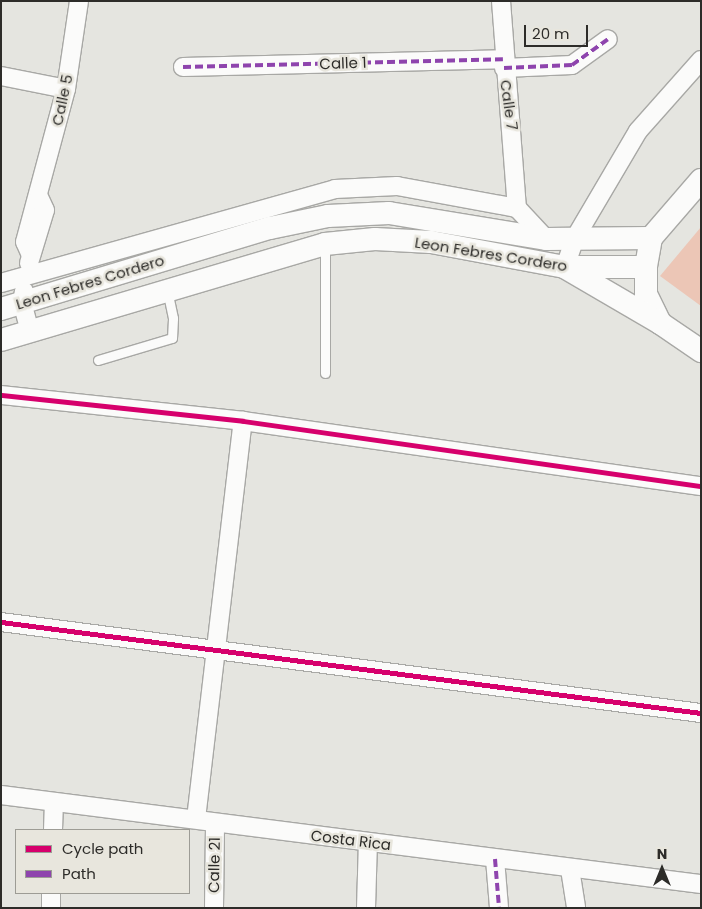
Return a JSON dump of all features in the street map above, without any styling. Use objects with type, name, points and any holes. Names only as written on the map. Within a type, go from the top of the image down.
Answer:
[{"type":"street","name":"Calle 5","points":[[30,331],[11,306],[27,276],[30,253],[25,242],[32,206],[39,197],[66,89],[79,1]]},
{"type":"street","name":"Calle 7","points":[[501,1],[504,63],[517,169],[517,208]]},
{"type":"street","name":"Calle 1","points":[[182,67],[504,63],[572,65],[608,39]]},
{"type":"street","points":[[701,60],[638,131],[575,238],[566,267],[660,323],[701,351]]},
{"type":"street","points":[[1,76],[66,89]]},
{"type":"street","points":[[660,323],[646,294],[646,267],[651,238],[701,180]]},
{"type":"street","points":[[1,283],[335,189],[397,186],[517,208],[546,239]]},
{"type":"street","name":"Leon Febres Cordero","points":[[11,306],[270,228],[328,216],[389,213],[546,239],[651,238]]},
{"type":"street","name":"Leon Febres Cordero","points":[[1,340],[325,244],[375,239],[431,242],[566,267],[646,267]]},
{"type":"street","points":[[1,396],[243,422],[701,486]]},
{"type":"street","points":[[196,819],[214,647],[243,422]]},
{"type":"street","points":[[1,622],[214,647],[701,713]]},
{"type":"street","name":"Costa Rica","points":[[1,795],[196,819],[495,860],[701,884]]},
{"type":"street","points":[[53,829],[54,802]]},
{"type":"street","name":"Calle 21","points":[[214,908],[215,823]]},
{"type":"street","points":[[366,908],[368,842]]},
{"type":"street","points":[[495,860],[499,908]]},
{"type":"street","points":[[570,869],[576,908]]},
{"type":"street","points":[[51,894],[51,908]]},
{"type":"lane","points":[[325,244],[325,373]]},
{"type":"lane","points":[[98,360],[172,338],[173,318],[167,290]]},
{"type":"shaded area","points":[[701,227],[701,306],[660,276]]},
{"type":"marked path","points":[[504,68],[572,65],[608,39]]},
{"type":"marked path","points":[[183,67],[503,59]]},
{"type":"marked path","points":[[495,859],[499,908]]},
{"type":"cycle path","points":[[1,395],[243,421],[701,486]]},
{"type":"cycle path","points":[[1,622],[701,713]]}]
